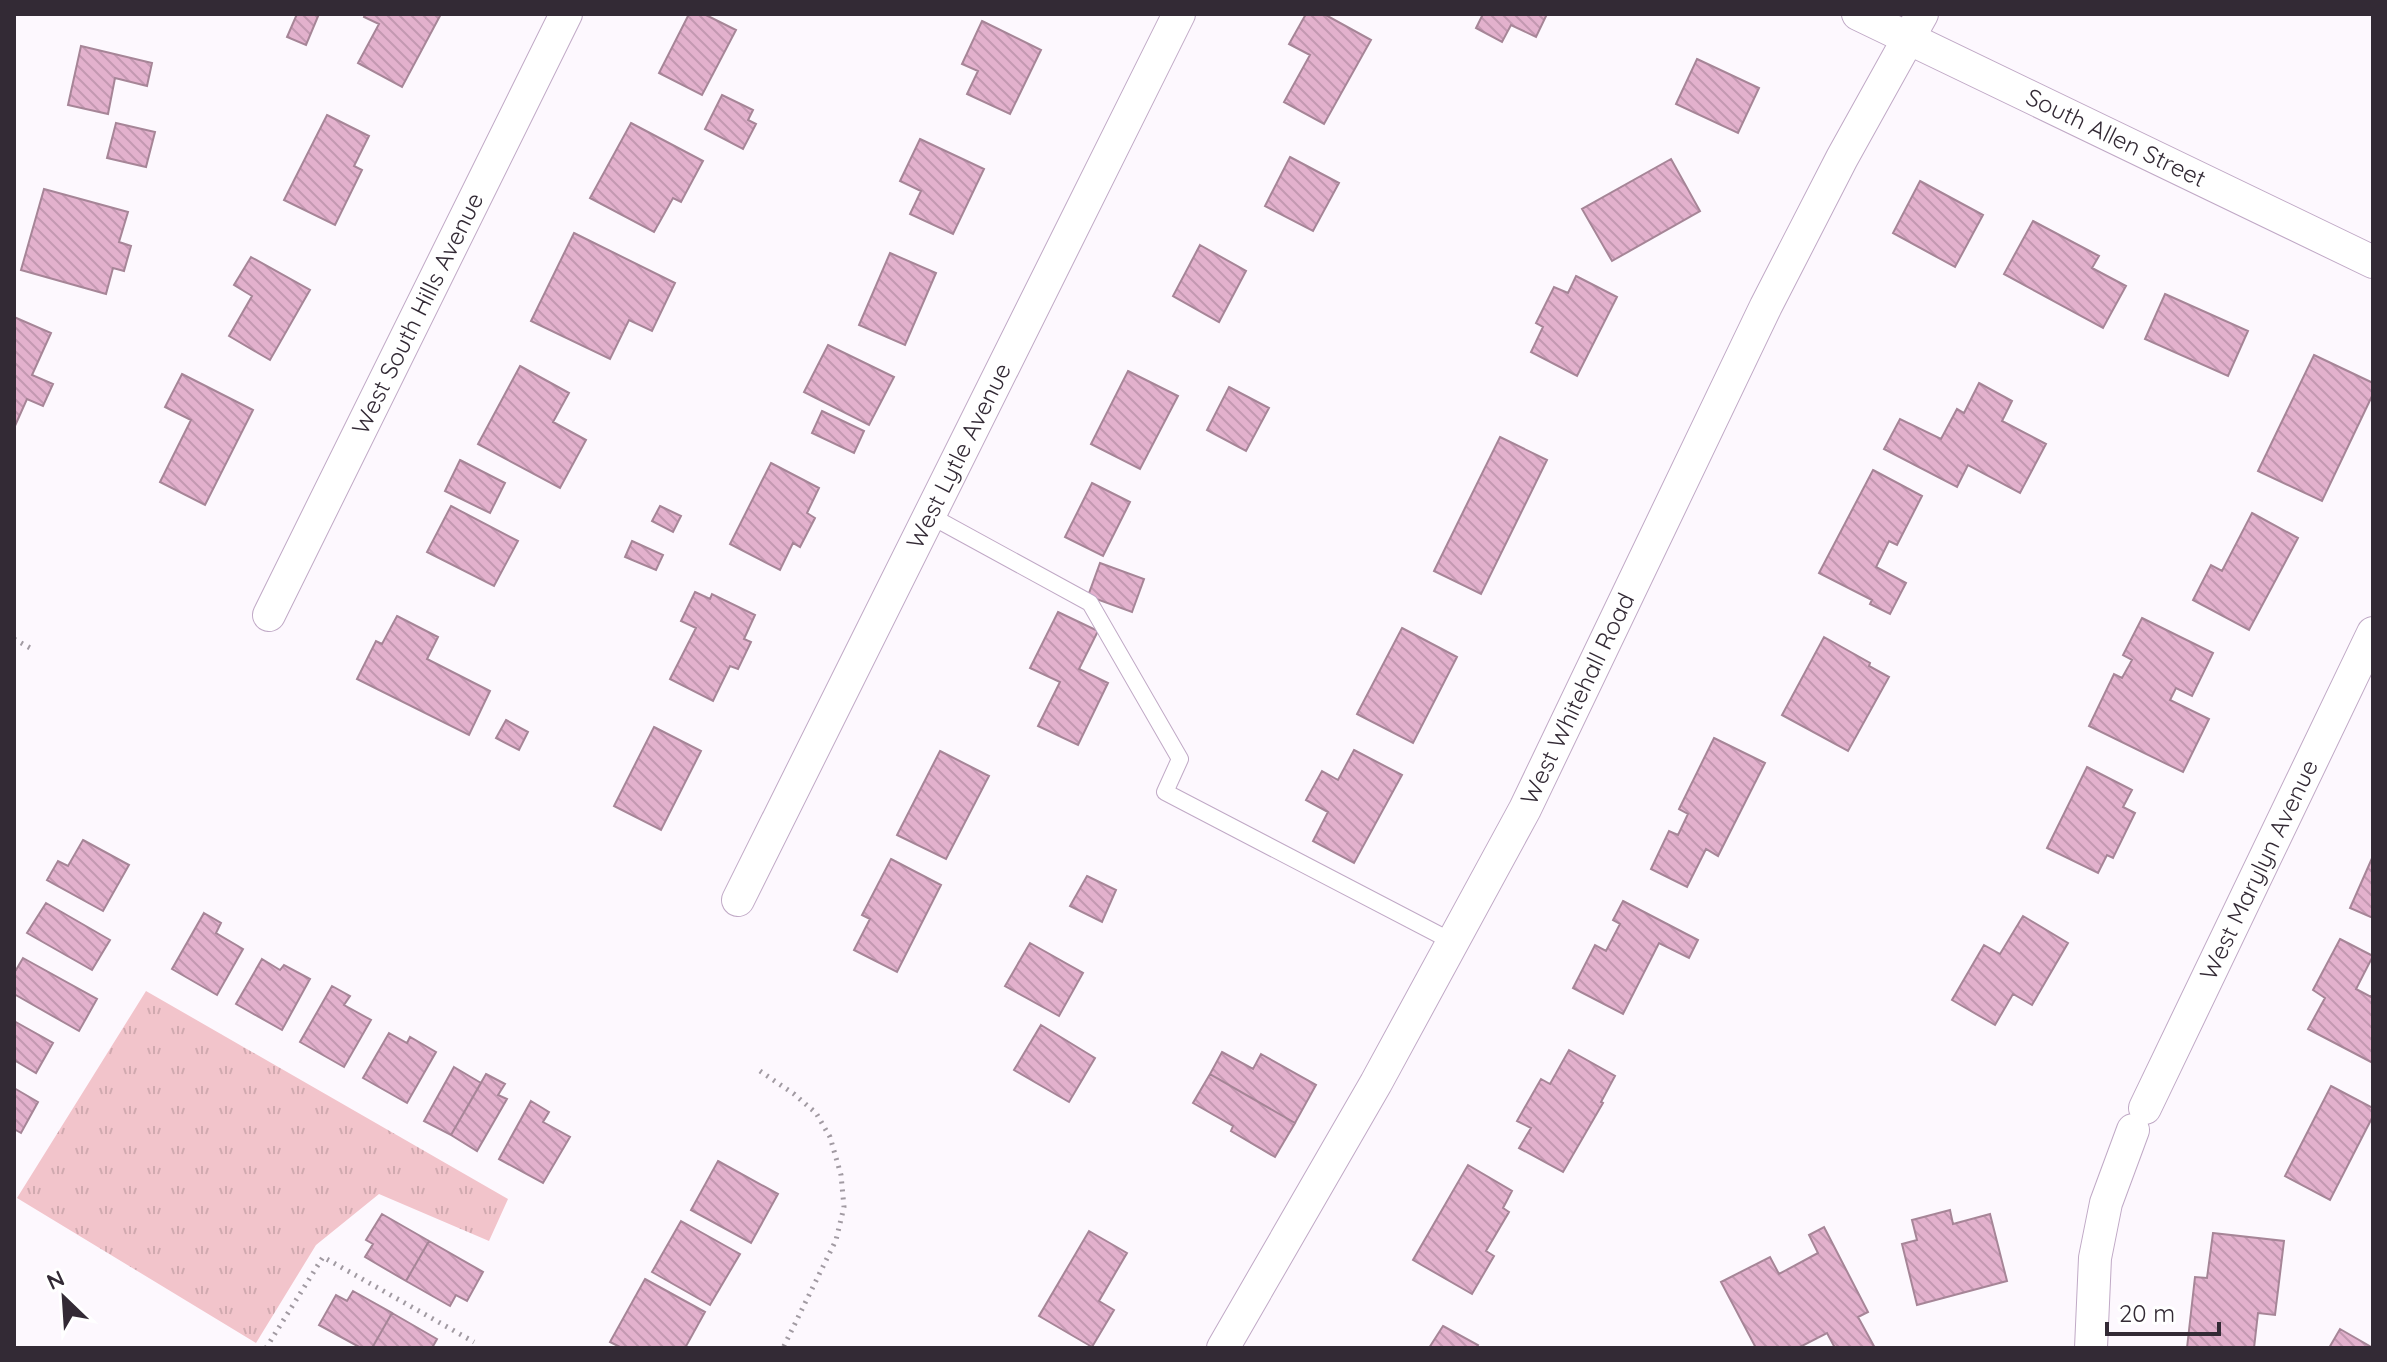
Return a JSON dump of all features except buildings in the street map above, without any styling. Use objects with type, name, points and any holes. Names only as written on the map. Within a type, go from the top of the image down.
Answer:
[{"type":"street","name":"West South Hills Avenue","points":[[269,615],[566,14]]},
{"type":"street","name":"West Lytle Avenue","points":[[738,900],[1179,14]]},
{"type":"street","name":"South Allen Street","points":[[1858,14],[1915,26],[2373,262]]},
{"type":"street","name":"West Whitehall Road","points":[[1223,1348],[1376,1083],[1525,809],[1766,306],[1842,158],[1915,26]]},
{"type":"street","name":"West Marylyn Avenue","points":[[2091,1348],[2095,1258],[2106,1203],[2139,1119],[2373,633]]},
{"type":"lane","points":[[929,515],[1090,603],[1180,759],[1165,792],[1453,942]]},
{"type":"path","points":[[14,639],[32,649]]},
{"type":"path","points":[[760,1071],[816,1113],[830,1137],[841,1175],[844,1207],[836,1240],[783,1348]]},
{"type":"path","points":[[266,1348],[323,1257],[474,1342]]},
{"type":"green space","points":[[146,991],[508,1199],[489,1241],[379,1194],[316,1245],[256,1343],[17,1198]]}]
